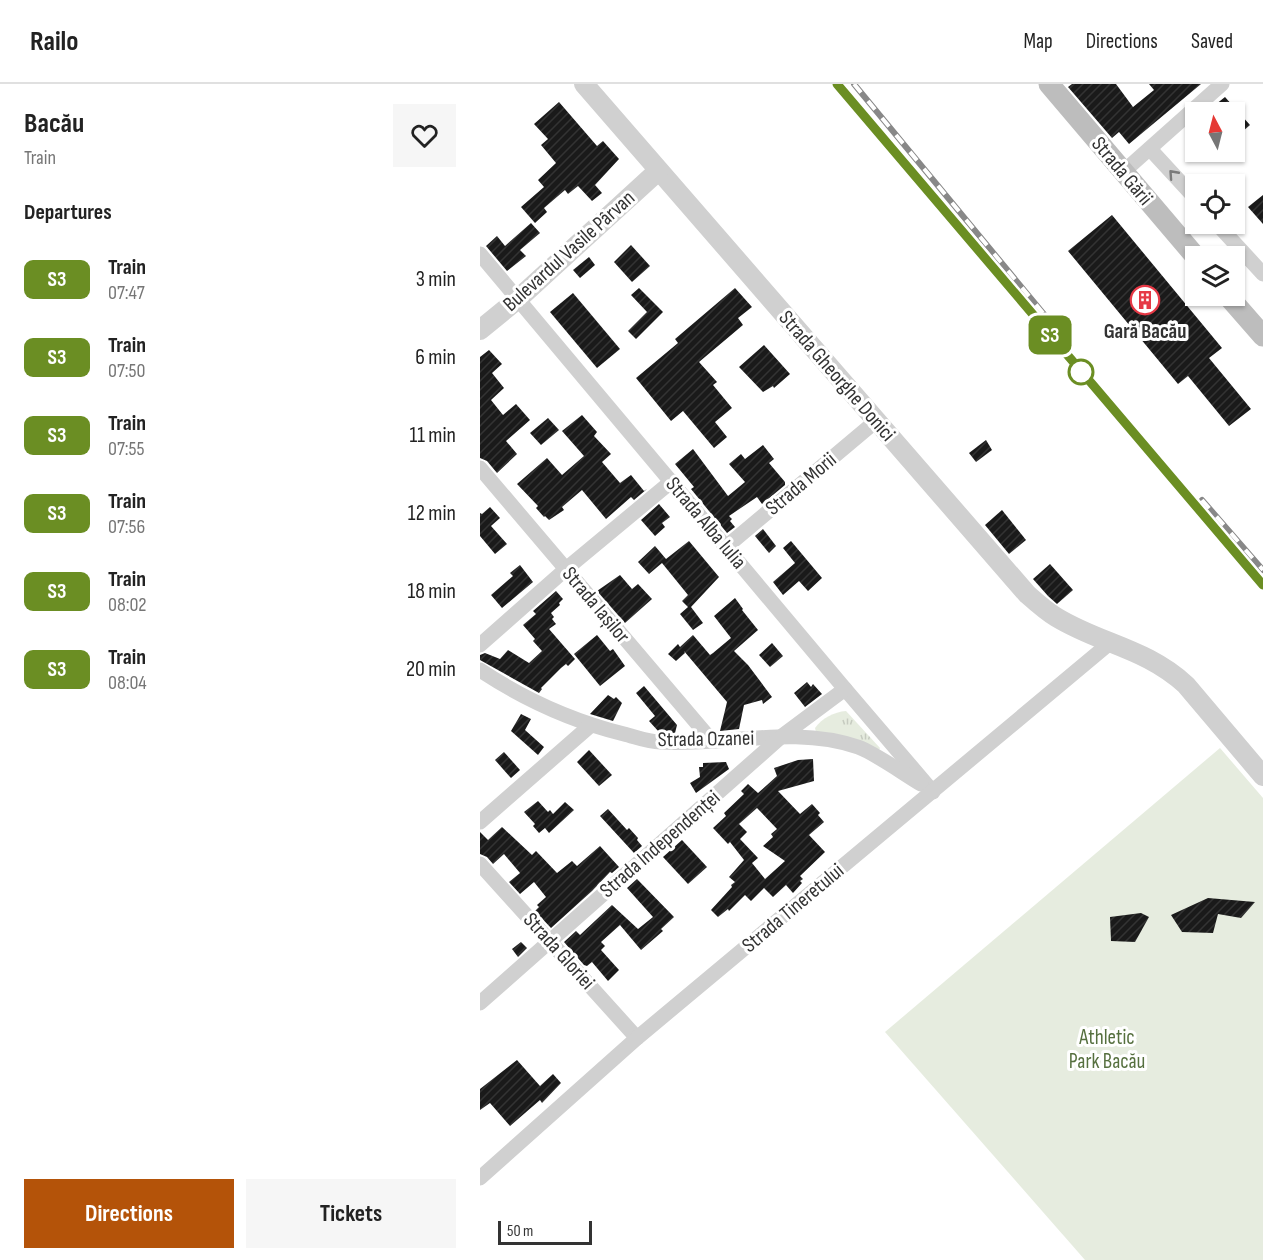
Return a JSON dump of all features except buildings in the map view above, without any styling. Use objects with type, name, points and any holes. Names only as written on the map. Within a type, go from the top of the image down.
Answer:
[{"type":"main road","name":"Strada Gării","points":[[1049,84],[1186,246]]},
{"type":"main road","points":[[1237,306],[1263,336]]},
{"type":"street","name":"Strada Gheorghe Donici","points":[[584,84],[1027,594],[1057,618],[1154,660],[1172,672],[1186,685],[1263,776]]},
{"type":"street","points":[[1122,173],[1222,84]]},
{"type":"street","points":[[1150,149],[1185,187]]},
{"type":"street","name":"Bulevardul Vasile Pârvan","points":[[480,330],[518,299],[658,171]]},
{"type":"street","points":[[1226,234],[1263,274]]},
{"type":"street","name":"Strada Alba Iulia","points":[[480,254],[933,792]]},
{"type":"street","name":"Strada Morii","points":[[726,547],[876,421]]},
{"type":"street","name":"Strada Iașilor","points":[[480,468],[712,741]]},
{"type":"street","points":[[480,645],[566,569],[672,481]]},
{"type":"street","name":"Strada Tineretului","points":[[480,1178],[636,1038],[1111,642]]},
{"type":"street","name":"Strada Ozanei","points":[[480,670],[508,689],[560,714],[591,725],[658,742],[782,736],[820,739],[860,747],[933,792]]},
{"type":"street","name":"Strada Independenței","points":[[480,1003],[782,736],[845,689]]},
{"type":"street","points":[[480,822],[591,725]]},
{"type":"street","name":"Strada Gloriei","points":[[480,864],[636,1038]]},
{"type":"green space","points":[[846,711],[880,748],[879,750],[816,732],[815,728],[825,718]]},
{"type":"green space","name":"Athletic Park Bacău","points":[[1220,748],[1263,798],[1263,1260],[1085,1260],[885,1032]]},
{"type":"railway","points":[[837,84],[1263,585]]},
{"type":"railway","points":[[854,84],[1052,324]]},
{"type":"railway","points":[[1202,500],[1263,570]]},
{"type":"train","name":"S3","points":[[837,84],[1263,585]]},
{"type":"place","name":"Gară Bacău","points":[[1145,300]]}]
